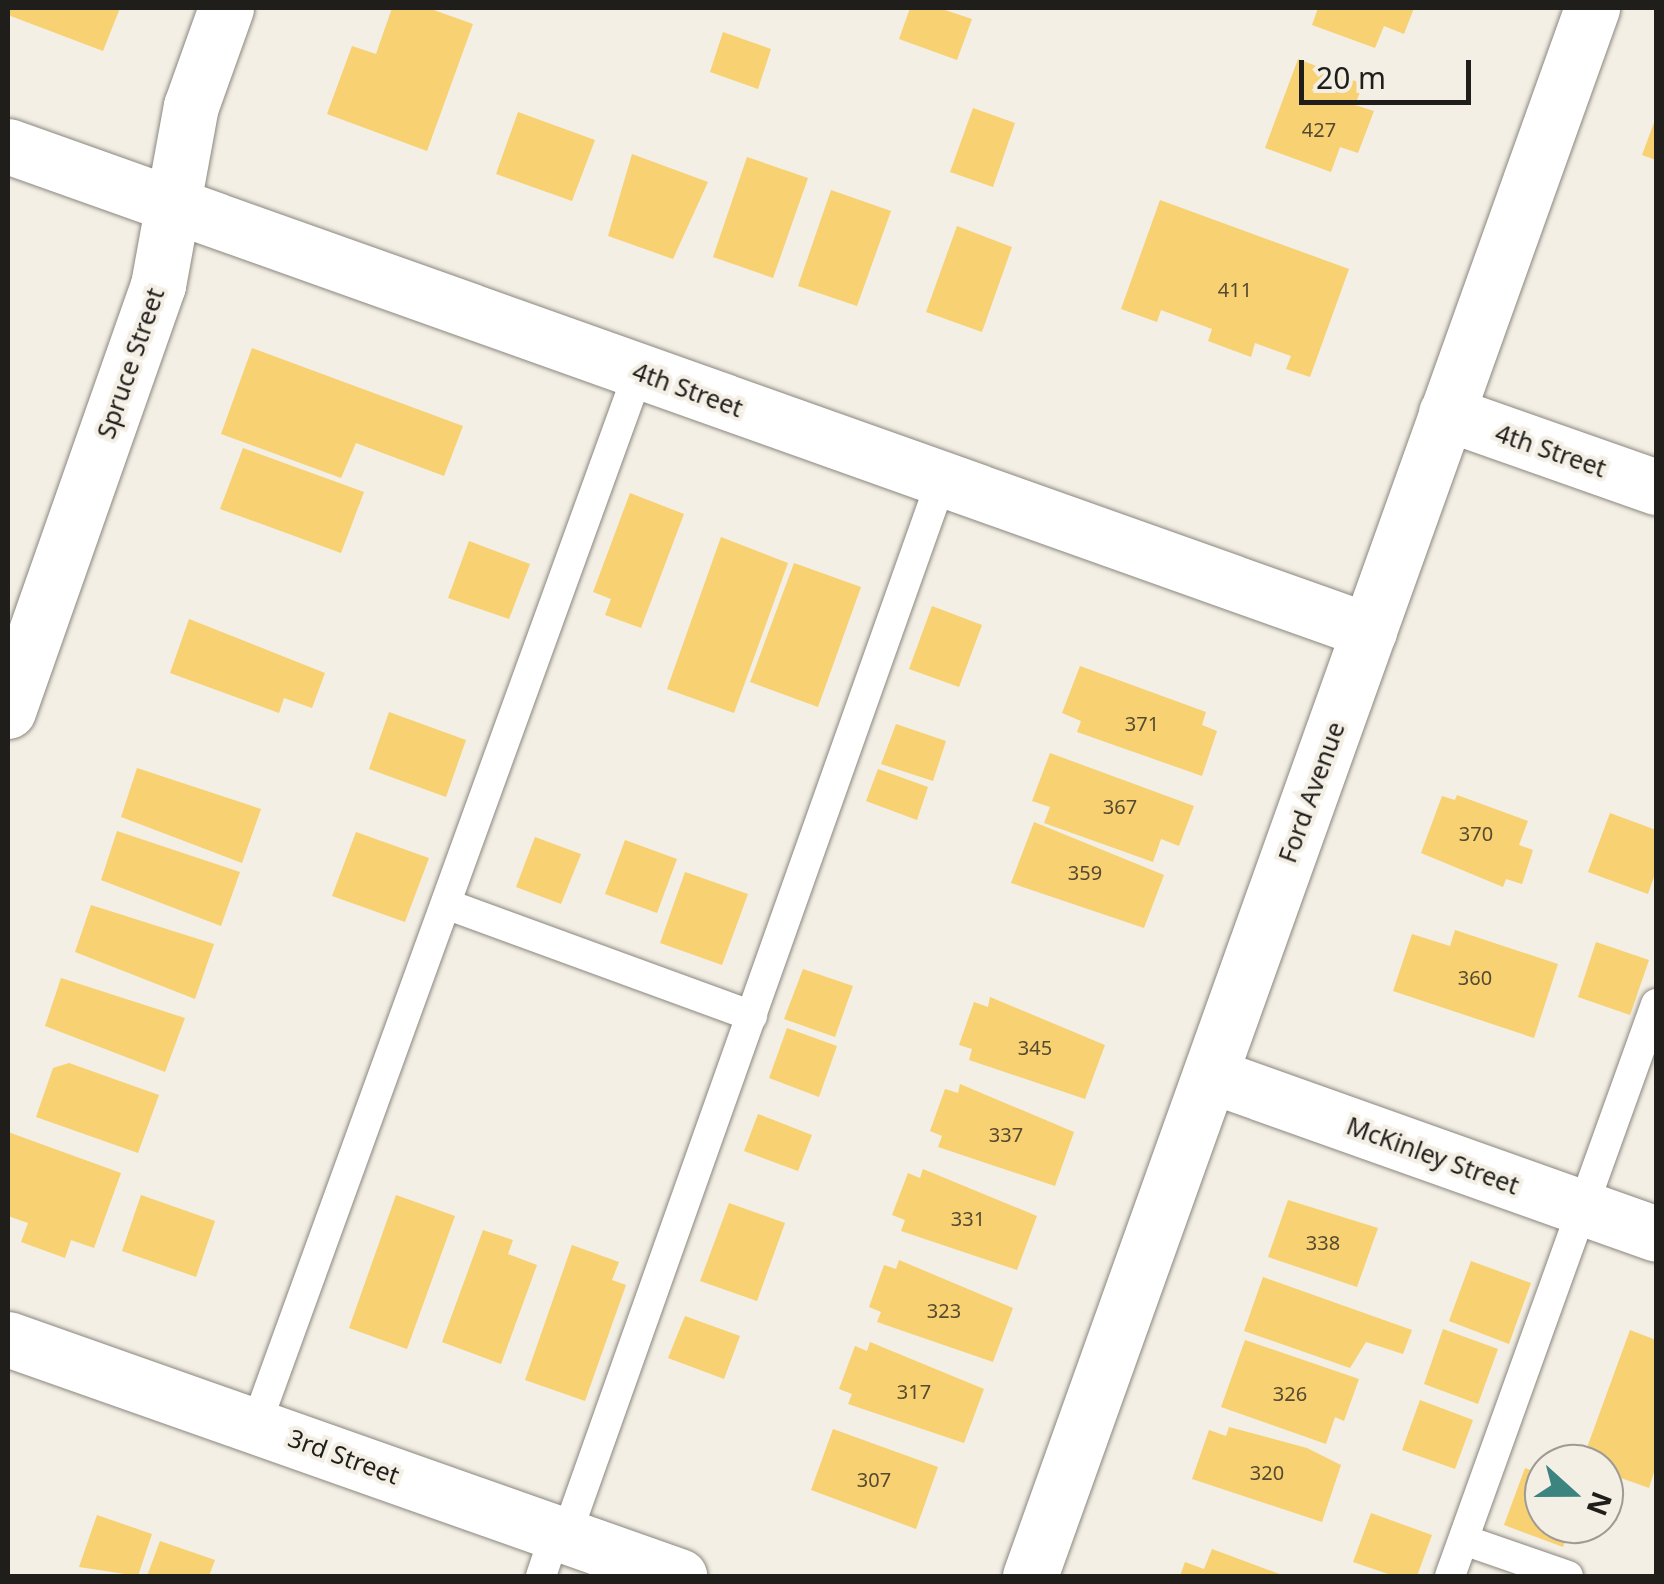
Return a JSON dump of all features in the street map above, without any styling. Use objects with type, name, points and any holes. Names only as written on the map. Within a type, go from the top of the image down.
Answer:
[{"type":"street","name":"Spruce Street","points":[[8,710],[158,285],[192,106],[226,8]]},
{"type":"street","name":"Ford Avenue","points":[[1030,1576],[1592,8]]},
{"type":"street","name":"4th Street","points":[[8,146],[1369,631]]},
{"type":"street","name":"4th Street","points":[[1446,414],[1656,488]]},
{"type":"street","name":"McKinley Street","points":[[1210,1075],[1656,1234]]},
{"type":"street","name":"3rd Street","points":[[8,1339],[256,1425],[554,1548],[680,1576]]},
{"type":"lane","points":[[256,1425],[639,372]]},
{"type":"lane","points":[[554,1548],[752,1016],[942,479]]},
{"type":"lane","points":[[446,904],[752,1016]]},
{"type":"lane","points":[[1450,1576],[1656,1004]]},
{"type":"lane","points":[[1464,1540],[1568,1576]]},
{"type":"building","points":[[8,8],[120,8],[103,51],[8,15]]},
{"type":"building","points":[[392,8],[428,8],[473,24],[427,151],[327,114],[352,46],[376,54]]},
{"type":"building","points":[[910,8],[939,8],[972,19],[957,60],[899,39]]},
{"type":"building","points":[[1318,8],[1414,8],[1404,34],[1384,26],[1375,48],[1312,25]]},
{"type":"building","points":[[723,32],[771,49],[758,89],[710,72]]},
{"type":"building","points":[[1298,59],[1363,84],[1355,105],[1374,111],[1358,153],[1340,147],[1331,172],[1265,148]]},
{"type":"building","points":[[973,108],[1015,123],[993,187],[950,172]]},
{"type":"building","points":[[518,112],[595,140],[572,201],[496,174]]},
{"type":"building","points":[[1656,117],[1656,160],[1642,155]]},
{"type":"building","points":[[632,154],[708,182],[673,259],[608,236]]},
{"type":"building","points":[[747,157],[808,178],[773,278],[713,257]]},
{"type":"building","points":[[831,190],[891,211],[857,306],[798,286]]},
{"type":"building","points":[[1160,200],[1349,269],[1310,377],[1286,369],[1291,356],[1255,343],[1251,357],[1208,341],[1212,329],[1161,310],[1157,322],[1121,309]]},
{"type":"building","points":[[957,226],[1012,247],[982,332],[926,312]]},
{"type":"building","points":[[252,348],[463,426],[444,476],[356,443],[341,478],[221,434]]},
{"type":"building","points":[[243,448],[364,492],[341,553],[220,509]]},
{"type":"building","points":[[630,493],[684,514],[641,628],[605,615],[611,599],[593,592]]},
{"type":"building","points":[[721,537],[788,563],[734,713],[667,689]]},
{"type":"building","points":[[469,541],[530,564],[509,619],[448,598]]},
{"type":"building","points":[[794,563],[861,587],[818,707],[750,682]]},
{"type":"building","points":[[932,606],[982,625],[959,687],[909,669]]},
{"type":"building","points":[[189,619],[325,673],[312,708],[284,698],[279,713],[170,673]]},
{"type":"building","points":[[1080,666],[1206,712],[1202,725],[1217,731],[1202,776],[1077,732],[1081,721],[1062,713]]},
{"type":"building","points":[[389,712],[466,740],[446,797],[369,769]]},
{"type":"building","points":[[896,724],[946,741],[933,781],[881,764]]},
{"type":"building","points":[[1050,753],[1194,806],[1179,846],[1161,839],[1153,862],[1044,823],[1050,807],[1032,801]]},
{"type":"building","points":[[137,768],[261,809],[242,863],[121,817]]},
{"type":"building","points":[[878,769],[928,787],[917,820],[866,801]]},
{"type":"building","points":[[1457,795],[1528,821],[1519,845],[1533,850],[1522,884],[1506,879],[1503,887],[1421,853],[1442,796],[1455,800]]},
{"type":"building","points":[[1610,813],[1656,830],[1656,871],[1648,894],[1588,872]]},
{"type":"building","points":[[1034,822],[1164,875],[1144,928],[1011,883]]},
{"type":"building","points":[[117,831],[240,872],[221,926],[101,880]]},
{"type":"building","points":[[356,832],[429,858],[405,922],[332,896]]},
{"type":"building","points":[[535,837],[581,854],[561,904],[516,887]]},
{"type":"building","points":[[625,840],[677,859],[657,913],[605,894]]},
{"type":"building","points":[[685,872],[748,894],[722,965],[660,943]]},
{"type":"building","points":[[91,905],[214,944],[195,999],[75,952]]},
{"type":"building","points":[[1455,930],[1558,964],[1534,1038],[1393,991],[1412,934],[1450,946]]},
{"type":"building","points":[[1596,942],[1649,960],[1630,1015],[1578,997]]},
{"type":"building","points":[[803,969],[853,986],[835,1037],[784,1019]]},
{"type":"building","points":[[61,978],[185,1018],[165,1072],[45,1026]]},
{"type":"building","points":[[990,997],[1105,1045],[1085,1099],[969,1060],[972,1049],[959,1045],[974,1002],[988,1007]]},
{"type":"building","points":[[787,1028],[837,1046],[819,1097],[769,1078]]},
{"type":"building","points":[[69,1063],[159,1095],[138,1153],[36,1117],[53,1068]]},
{"type":"building","points":[[960,1084],[1074,1132],[1055,1186],[938,1147],[942,1136],[930,1131],[945,1089],[958,1093]]},
{"type":"building","points":[[758,1114],[812,1135],[798,1171],[744,1151]]},
{"type":"building","points":[[8,1132],[121,1173],[94,1248],[71,1240],[65,1258],[21,1242],[28,1223],[8,1216]]},
{"type":"building","points":[[923,1169],[1037,1216],[1017,1270],[901,1231],[905,1220],[892,1215],[908,1173],[920,1178]]},
{"type":"building","points":[[141,1195],[215,1221],[196,1277],[122,1251]]},
{"type":"building","points":[[396,1195],[455,1216],[407,1349],[349,1328]]},
{"type":"building","points":[[1288,1200],[1378,1228],[1357,1287],[1268,1257]]},
{"type":"building","points":[[729,1203],[785,1223],[757,1301],[700,1281]]},
{"type":"building","points":[[483,1230],[513,1240],[508,1254],[537,1265],[501,1364],[442,1342]]},
{"type":"building","points":[[572,1245],[619,1262],[612,1280],[626,1285],[585,1401],[525,1380]]},
{"type":"building","points":[[899,1260],[1013,1308],[993,1362],[877,1322],[881,1312],[869,1307],[884,1265],[896,1269]]},
{"type":"building","points":[[1471,1261],[1531,1283],[1509,1344],[1449,1321]]},
{"type":"building","points":[[1263,1277],[1412,1330],[1403,1354],[1366,1342],[1350,1368],[1244,1331]]},
{"type":"building","points":[[685,1316],[740,1336],[724,1379],[668,1358]]},
{"type":"building","points":[[1443,1329],[1498,1349],[1478,1404],[1424,1384]]},
{"type":"building","points":[[1630,1330],[1656,1340],[1656,1466],[1649,1488],[1624,1479],[1624,1444],[1588,1444]]},
{"type":"building","points":[[1245,1340],[1359,1379],[1344,1421],[1335,1417],[1326,1444],[1221,1407]]},
{"type":"building","points":[[870,1342],[984,1389],[964,1443],[848,1404],[852,1394],[839,1389],[855,1346],[867,1351]]},
{"type":"building","points":[[1420,1400],[1473,1420],[1455,1469],[1402,1450]]},
{"type":"building","points":[[1229,1427],[1307,1448],[1341,1465],[1322,1522],[1192,1479],[1209,1430],[1226,1436]]},
{"type":"building","points":[[833,1429],[938,1467],[916,1529],[811,1490]]},
{"type":"building","points":[[1524,1471],[1524,1532],[1504,1525]]},
{"type":"building","points":[[1371,1513],[1432,1535],[1417,1576],[1394,1576],[1353,1562]]},
{"type":"building","points":[[97,1515],[152,1534],[138,1576],[79,1567]]},
{"type":"building","points":[[160,1541],[215,1560],[209,1576],[147,1576]]},
{"type":"building","points":[[1212,1549],[1285,1576],[1180,1576],[1185,1562],[1204,1569]]}]
